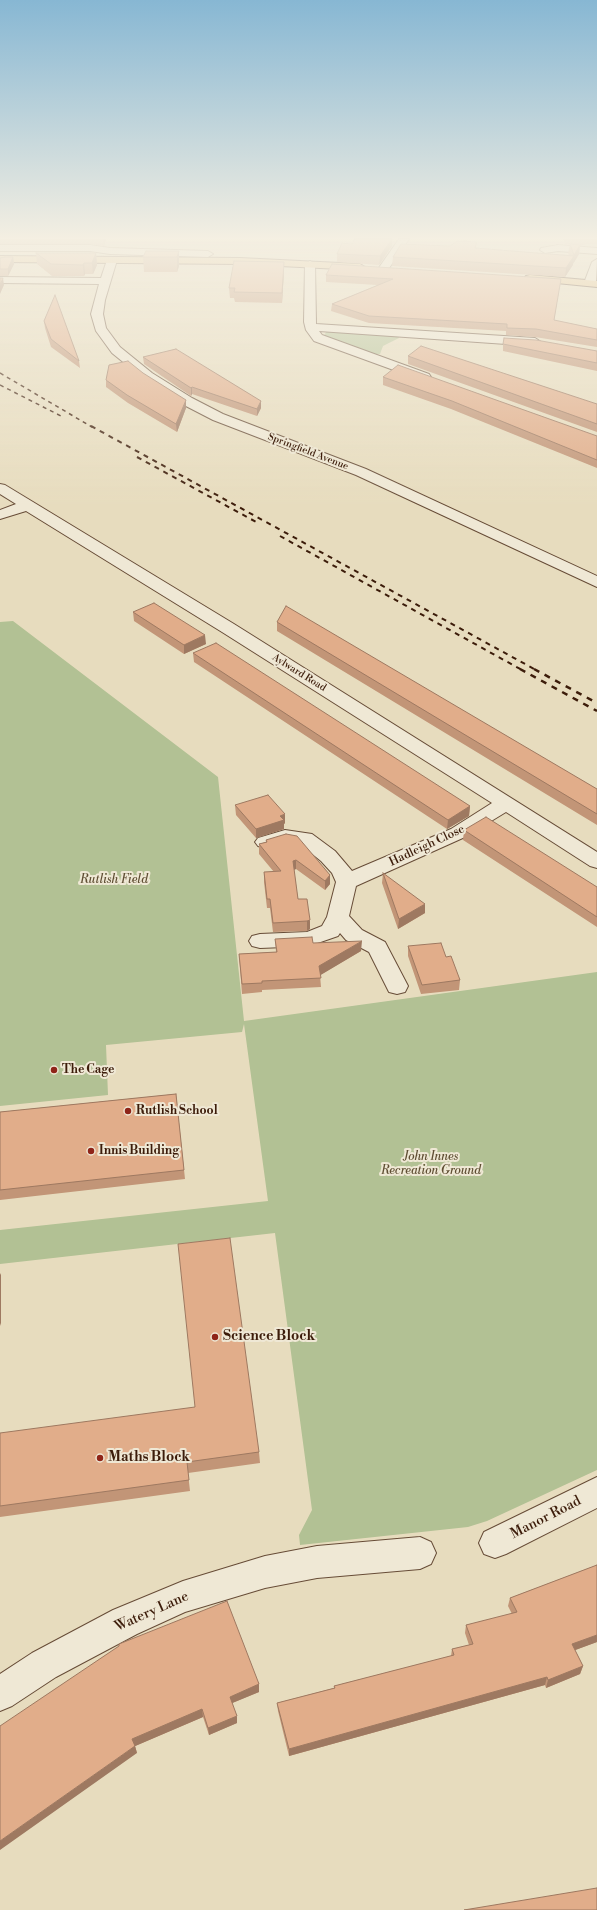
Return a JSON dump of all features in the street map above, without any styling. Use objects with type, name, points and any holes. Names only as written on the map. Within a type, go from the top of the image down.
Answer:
[{"type":"street","name":"Springfield Avenue","points":[[100,328],[104,335],[125,359],[174,393],[224,420],[361,472],[597,582]]},
{"type":"street","points":[[312,328],[315,334],[324,341],[388,353],[437,381]]},
{"type":"street","points":[[327,328],[548,344]]},
{"type":"street","points":[[388,353],[416,335]]},
{"type":"street","name":"Aylward Road","points":[[0,488],[228,628],[597,861]]},
{"type":"street","points":[[0,514],[28,505]]},
{"type":"street","name":"Hadleigh Close","points":[[346,882],[458,833],[505,804]]},
{"type":"street","points":[[260,941],[309,939],[330,931],[338,917],[346,882],[342,871],[328,856],[305,838],[285,836],[265,842]]},
{"type":"street","points":[[338,917],[354,935],[377,947],[397,986]]},
{"type":"street","name":"Manor Road","points":[[495,1543],[597,1492]]},
{"type":"street","name":"Watery Lane","points":[[0,1694],[44,1665],[125,1622],[183,1597],[228,1582],[265,1572],[317,1562],[420,1553]]},
{"type":"green space","points":[[330,331],[398,336],[399,338],[383,346],[380,354],[374,354],[324,336],[326,332]]},
{"type":"green space","name":"John Innes Recreation Ground","points":[[13,621],[218,777],[244,1021],[597,972],[597,1470],[487,1521],[468,1527],[300,1545],[299,1535],[312,1510],[275,1233],[0,1264],[0,1230],[268,1201],[244,1024],[242,1032],[106,1045],[108,1095],[0,1106],[0,622]]},
{"type":"building","points":[[47,328],[67,328],[79,361],[51,339]]},
{"type":"building","points":[[511,328],[593,328],[597,329],[597,340],[536,329]]},
{"type":"building","points":[[504,338],[536,340],[597,351],[597,363],[503,344]]},
{"type":"building","points":[[421,346],[597,404],[597,424],[408,356]]},
{"type":"building","points":[[176,349],[261,401],[257,409],[192,387],[191,388],[143,357]]},
{"type":"building","points":[[128,361],[143,373],[186,400],[176,424],[127,395],[106,380],[109,365]]},
{"type":"building","points":[[398,365],[597,436],[597,460],[452,401],[383,377]]},
{"type":"building","points":[[154,603],[205,635],[184,645],[133,612]]},
{"type":"building","points":[[286,606],[597,789],[597,814],[277,622]]},
{"type":"building","points":[[216,643],[470,806],[448,820],[193,653]]},
{"type":"building","points":[[268,795],[285,814],[280,816],[284,820],[256,829],[235,805]]},
{"type":"building","points":[[486,817],[597,887],[597,917],[464,830]]},
{"type":"building","points":[[286,834],[297,836],[330,875],[325,881],[296,860],[293,861],[298,899],[307,899],[310,920],[273,923],[270,899],[267,899],[264,872],[281,871],[259,844],[267,842],[266,840]]},
{"type":"building","points":[[383,873],[425,904],[399,919]]},
{"type":"building","points":[[312,937],[313,943],[362,941],[319,966],[321,978],[262,981],[262,983],[242,984],[239,954],[277,952],[275,939]]},
{"type":"building","points":[[441,943],[446,957],[451,956],[460,980],[422,985],[408,946]]},
{"type":"building","name":"Innis Building","points":[[176,1094],[184,1170],[0,1190],[0,1112]]},
{"type":"building","points":[[230,1238],[259,1452],[187,1462],[189,1480],[0,1506],[0,1433],[195,1407],[178,1244]]},
{"type":"building","points":[[597,1565],[597,1635],[572,1644],[583,1666],[548,1680],[547,1677],[289,1749],[277,1703],[335,1688],[334,1686],[454,1655],[452,1649],[473,1644],[466,1625],[517,1612],[510,1598]]},
{"type":"building","points":[[227,1601],[259,1684],[230,1697],[237,1716],[208,1728],[202,1709],[132,1739],[135,1746],[0,1841],[0,1726],[119,1646],[119,1644]]},
{"type":"building","points":[[597,1888],[597,1910],[464,1910]]},
{"type":"railway","points":[[0,373],[92,427]]},
{"type":"railway","points":[[0,385],[63,417]]},
{"type":"railway","points":[[91,426],[536,670]]},
{"type":"railway","points":[[137,457],[258,523]]},
{"type":"railway","points":[[280,536],[522,670]]},
{"type":"railway","points":[[520,669],[597,711]]},
{"type":"railway","points":[[534,669],[597,703]]},
{"type":"place","name":"The Cage","points":[[54,1070]]},
{"type":"place","name":"Rutlish School","points":[[128,1111]]},
{"type":"place","name":"Innis Building","points":[[91,1151]]},
{"type":"place","name":"Science Block","points":[[215,1337]]},
{"type":"place","name":"Maths Block","points":[[100,1458]]},
{"type":"park label","name":"Rutlish Field","points":[[114,880]]}]
